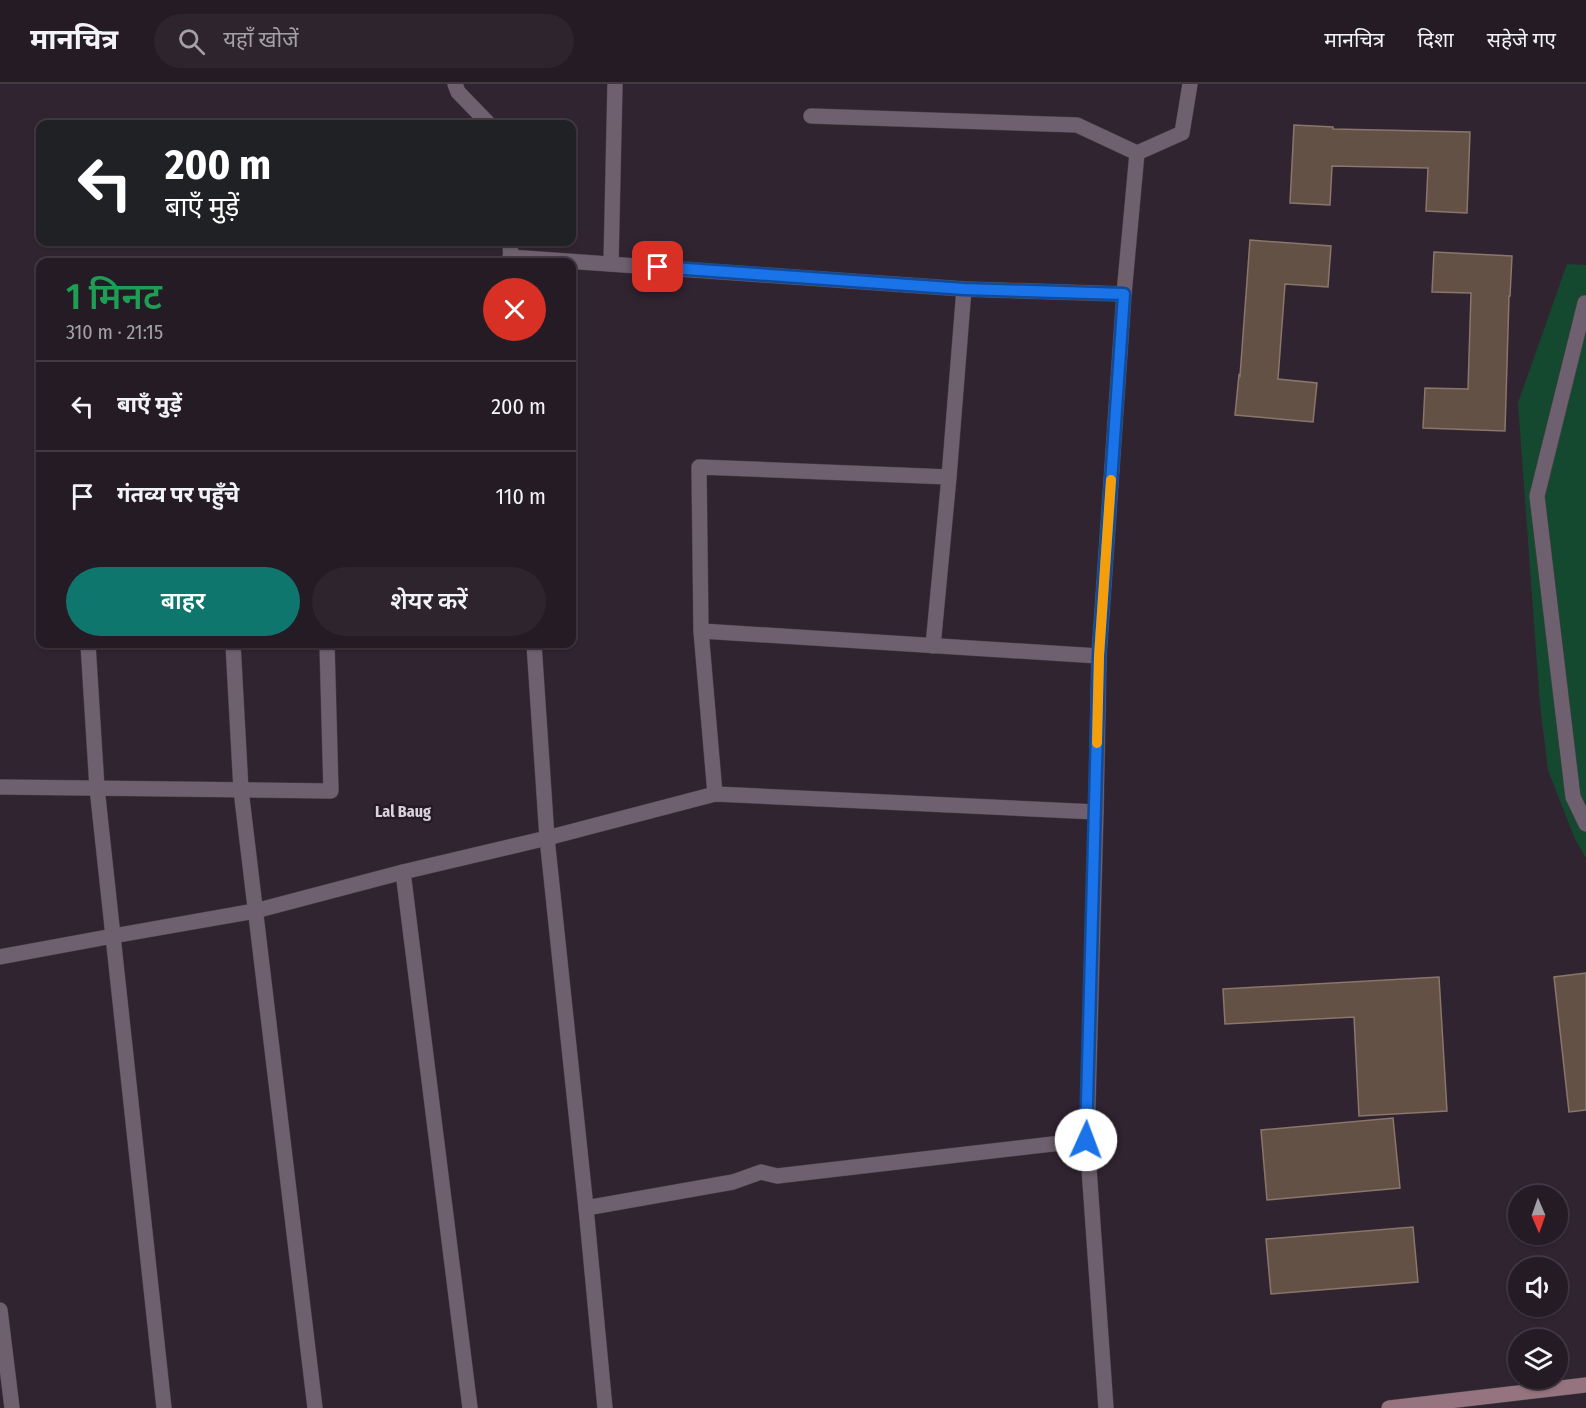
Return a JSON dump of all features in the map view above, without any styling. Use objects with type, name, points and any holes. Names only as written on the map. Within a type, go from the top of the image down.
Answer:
[{"type":"street","points":[[455,84],[458,92],[485,120]]},
{"type":"street","points":[[610,264],[615,84]]},
{"type":"street","points":[[811,116],[1077,125],[1137,153],[1182,133],[1190,84]]},
{"type":"street","points":[[1106,1408],[1086,1140],[1099,656],[1124,294],[1137,153]]},
{"type":"street","points":[[576,263],[964,289],[1124,294]]},
{"type":"street","points":[[933,646],[964,289]]},
{"type":"street","points":[[1586,303],[1537,496],[1572,797],[1586,824]]},
{"type":"street","points":[[715,794],[701,631],[699,467],[949,477]]},
{"type":"street","points":[[701,631],[1099,656]]},
{"type":"street","points":[[88,648],[97,788],[165,1408]]},
{"type":"street","points":[[233,648],[241,790],[315,1408]]},
{"type":"street","points":[[0,787],[331,791],[327,648]]},
{"type":"street","points":[[534,648],[547,838],[605,1408]]},
{"type":"street","points":[[0,957],[255,911],[715,794],[1096,812]]},
{"type":"street","points":[[403,872],[470,1408]]},
{"type":"street","points":[[586,1208],[733,1182],[761,1172],[777,1176],[1086,1140]]},
{"type":"street","points":[[0,1310],[12,1408]]},
{"type":"street","points":[[1389,1408],[1586,1385]]},
{"type":"green space","points":[[1567,264],[1586,265],[1586,858],[1575,839],[1548,770],[1540,705],[1518,403]]},
{"type":"building","points":[[1294,125],[1333,127],[1333,129],[1470,132],[1467,213],[1426,211],[1428,168],[1332,166],[1330,205],[1290,203]]},
{"type":"building","points":[[1250,240],[1331,246],[1328,287],[1285,284],[1278,379],[1317,383],[1313,422],[1235,415]]},
{"type":"building","points":[[1434,252],[1512,256],[1505,431],[1423,428],[1425,388],[1468,389],[1471,293],[1432,292]]},
{"type":"building","points":[[1586,973],[1586,1110],[1569,1112],[1554,977]]},
{"type":"building","points":[[1439,977],[1447,1111],[1359,1116],[1354,1017],[1225,1024],[1223,989]]},
{"type":"building","points":[[1393,1118],[1400,1188],[1267,1200],[1261,1130]]},
{"type":"building","points":[[1413,1227],[1418,1282],[1271,1294],[1266,1239]]},
{"type":"slow traffic","points":[[1097,743],[1099,656],[1111,480]]},
{"type":"district","name":"Lal Baug","points":[[403,811]]},
{"type":"route","points":[[658,267],[964,289],[1124,294],[1099,656],[1086,1140]]}]
